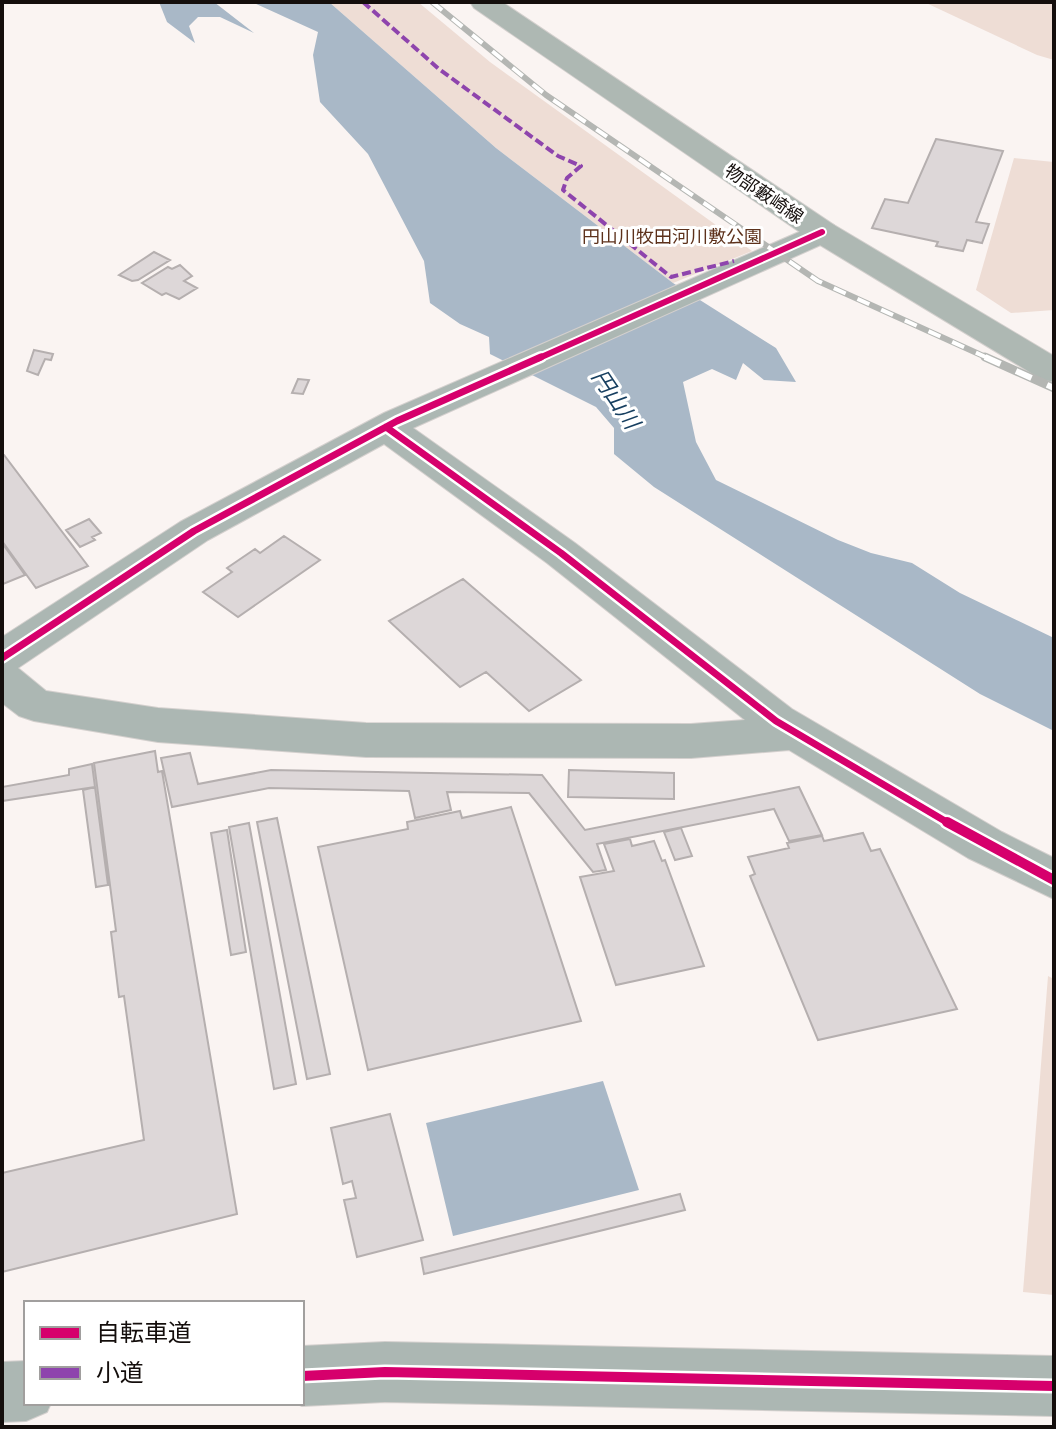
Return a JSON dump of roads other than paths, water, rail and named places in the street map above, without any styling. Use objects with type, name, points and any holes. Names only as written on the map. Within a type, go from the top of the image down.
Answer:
[{"type":"main road","name":"物部藪崎線","points":[[484,2],[822,232],[1054,371]]},
{"type":"street","points":[[2,658],[194,531],[391,424],[822,232]]},
{"type":"street","points":[[391,424],[796,733],[985,845],[1054,880]]},
{"type":"street","points":[[2,679],[34,705],[158,725],[351,739],[691,741],[796,733]]},
{"type":"street","points":[[304,1376],[385,1372],[1054,1386]]},
{"type":"street","points":[[2,1392],[24,1391]]},
{"type":"water","points":[[159,2],[214,2],[254,33],[220,17],[198,17],[189,26],[195,43],[167,22]]},
{"type":"water","name":"円山川","points":[[252,2],[329,2],[496,148],[673,283],[776,348],[796,382],[764,380],[743,363],[736,380],[712,369],[683,382],[696,442],[716,480],[838,540],[871,553],[912,563],[960,593],[1054,638],[1054,731],[980,694],[654,487],[614,454],[614,428],[596,407],[490,354],[489,337],[460,324],[430,303],[424,261],[368,154],[320,102],[313,55],[318,32]]},
{"type":"water","points":[[603,1081],[639,1190],[453,1236],[426,1123]]},
{"type":"railway","points":[[432,2],[546,95],[818,281],[990,359]]},
{"type":"railway","points":[[985,357],[1054,388]]},
{"type":"park label","name":"円山川牧田河川敷公園","points":[[672,237]]}]
